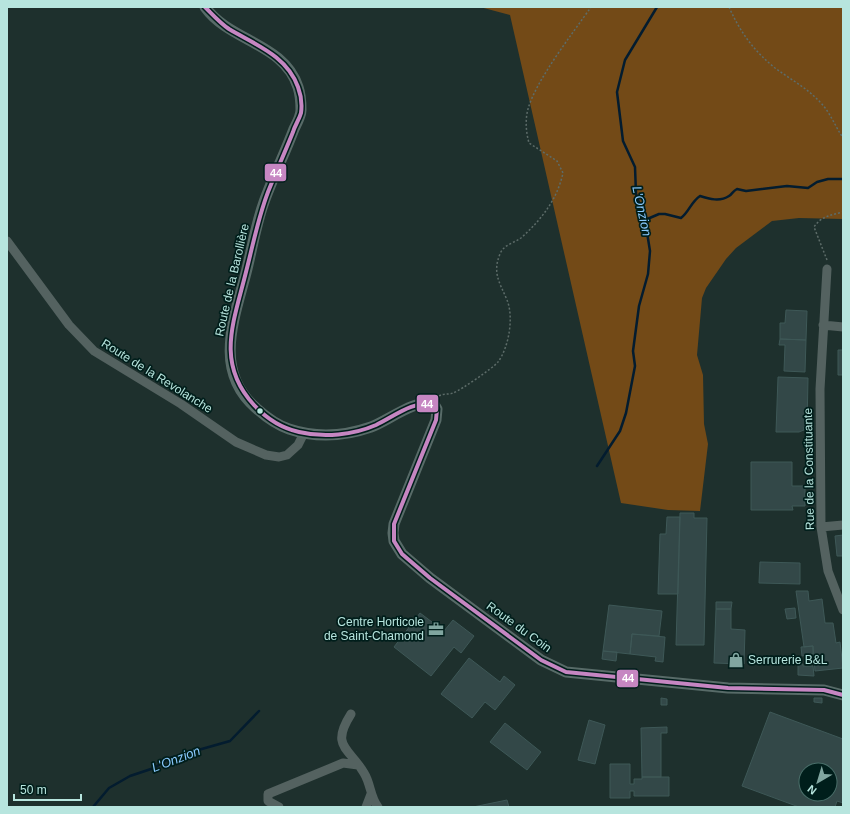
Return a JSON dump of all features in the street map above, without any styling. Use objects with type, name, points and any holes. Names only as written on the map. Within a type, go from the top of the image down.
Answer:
[{"type":"main road","name":"Route de la Barollière","points":[[205,7],[212,17],[271,52],[287,65],[298,87],[301,111],[264,203],[234,320],[230,362],[233,377],[240,391],[253,406],[272,421],[288,429],[322,435],[358,431],[385,421],[416,404],[428,402]]},
{"type":"main road","name":"Route du Coin","points":[[428,402],[434,404],[437,409],[436,420],[394,524],[394,542],[402,554],[428,576],[541,660],[566,672],[728,688],[824,690],[843,695]]},
{"type":"street","name":"Route de la Revolanche","points":[[7,241],[68,325],[94,351],[182,404],[236,442],[266,455],[279,457],[287,455],[298,445],[304,433]]},
{"type":"street","name":"Rue de la Constituante","points":[[827,269],[820,390],[821,527],[828,571],[843,610]]},
{"type":"street","points":[[823,325],[843,327]]},
{"type":"street","points":[[821,527],[843,525]]},
{"type":"street","points":[[351,714],[343,726],[342,741],[346,751],[368,779],[371,794],[378,807]]},
{"type":"street","points":[[279,807],[268,801],[268,794],[343,763],[358,766]]},
{"type":"street","points":[[366,807],[371,794]]},
{"type":"path","points":[[428,402],[443,394],[453,393],[490,370],[498,362],[505,347],[510,322],[508,303],[497,279],[500,253],[505,247],[520,239],[544,215],[560,188],[563,173],[557,161],[529,143],[526,132],[528,109],[540,84],[592,7]]},
{"type":"path","points":[[729,7],[737,27],[749,42],[776,68],[821,102],[843,138]]},
{"type":"path","points":[[827,269],[827,258],[814,227],[818,222],[829,215],[843,212]]},
{"type":"shaded area","points":[[480,7],[843,7],[843,219],[799,218],[772,221],[736,248],[726,259],[706,288],[702,298],[697,355],[703,375],[704,424],[708,444],[700,511],[668,510],[621,503],[510,15]]},
{"type":"building","points":[[786,310],[807,311],[806,340],[780,339],[780,323],[785,323]]},
{"type":"building","points":[[780,339],[806,340],[805,372],[784,371],[785,345],[779,345]]},
{"type":"building","points":[[838,350],[843,350],[843,375],[838,375]]},
{"type":"building","points":[[778,377],[808,378],[807,427],[804,427],[804,430],[799,432],[776,432]]},
{"type":"building","points":[[751,462],[792,462],[792,486],[805,486],[805,506],[792,506],[793,510],[751,510]]},
{"type":"building","points":[[680,513],[694,513],[694,518],[707,518],[704,645],[676,645]]},
{"type":"building","points":[[667,517],[680,517],[678,594],[658,594],[660,534],[666,534]]},
{"type":"building","points":[[843,535],[843,556],[837,556],[835,536]]},
{"type":"building","points":[[760,562],[800,563],[800,584],[759,583]]},
{"type":"building","points":[[796,591],[808,591],[809,601],[822,599],[825,623],[833,623],[836,643],[840,642],[843,668],[815,671],[813,646],[804,647]]},
{"type":"building","points":[[716,602],[732,602],[731,609],[716,609]]},
{"type":"building","points":[[609,605],[662,611],[659,636],[632,634],[630,654],[603,651]]},
{"type":"building","points":[[795,608],[796,618],[787,619],[785,609]]},
{"type":"building","points":[[716,609],[731,609],[731,629],[745,630],[744,664],[714,663]]},
{"type":"building","points":[[420,613],[444,631],[453,620],[474,636],[461,653],[454,647],[431,676],[394,647]]},
{"type":"building","points":[[632,634],[665,637],[663,662],[655,661],[656,657],[630,654]]},
{"type":"building","points":[[813,646],[813,654],[802,656],[801,647]]},
{"type":"building","points":[[603,651],[617,652],[616,661],[602,659]]},
{"type":"building","points":[[469,658],[500,682],[504,676],[515,685],[495,710],[485,702],[472,718],[441,694]]},
{"type":"building","points":[[798,664],[803,664],[803,666],[813,666],[814,676],[798,675]]},
{"type":"building","points":[[661,698],[667,699],[667,705],[661,705]]},
{"type":"building","points":[[814,698],[822,698],[822,703],[814,702]]},
{"type":"building","points":[[770,712],[843,739],[843,803],[838,801],[838,762],[798,762],[798,802],[837,802],[835,807],[799,807],[742,786]]},
{"type":"building","points":[[589,720],[605,725],[595,764],[578,760]]},
{"type":"building","points":[[505,723],[541,752],[527,770],[490,742]]},
{"type":"building","points":[[667,727],[667,733],[661,733],[661,777],[642,777],[641,728]]},
{"type":"building","points":[[610,764],[630,764],[630,784],[634,784],[634,779],[642,779],[642,777],[669,777],[669,796],[634,796],[634,791],[630,791],[630,798],[610,798]]},
{"type":"building","points":[[507,800],[509,807],[473,807]]},
{"type":"waterway","name":"L'Onzion","points":[[597,466],[620,431],[626,413],[635,366],[633,351],[639,306],[648,274],[650,251],[645,220],[636,194],[635,167],[623,141],[617,92],[625,60],[657,7]]},
{"type":"waterway","points":[[645,220],[659,214],[681,218],[694,201],[700,196],[711,199],[722,199],[726,198],[737,189],[746,191],[787,186],[808,188],[817,182],[828,179],[843,179]]},
{"type":"waterway","name":"L'Onzion","points":[[93,807],[109,788],[130,776],[154,768],[170,758],[230,741],[259,711]]},
{"type":"transit line","name":"44","points":[[205,7],[229,29],[270,52],[278,59],[293,76],[298,87],[301,100],[300,116],[261,212],[233,325],[231,357],[235,373],[242,389],[254,405],[269,418],[286,428],[309,434],[328,435],[358,431],[376,425],[411,407],[434,404],[437,409],[436,420],[394,524],[394,541],[402,554],[430,578],[541,660],[566,672],[728,688],[824,690],[843,695]]},
{"type":"place","name":"Centre Horticole de Saint-Chamond","points":[[436,629]]},
{"type":"place","name":"Serrurerie B&L","points":[[736,660]]}]
